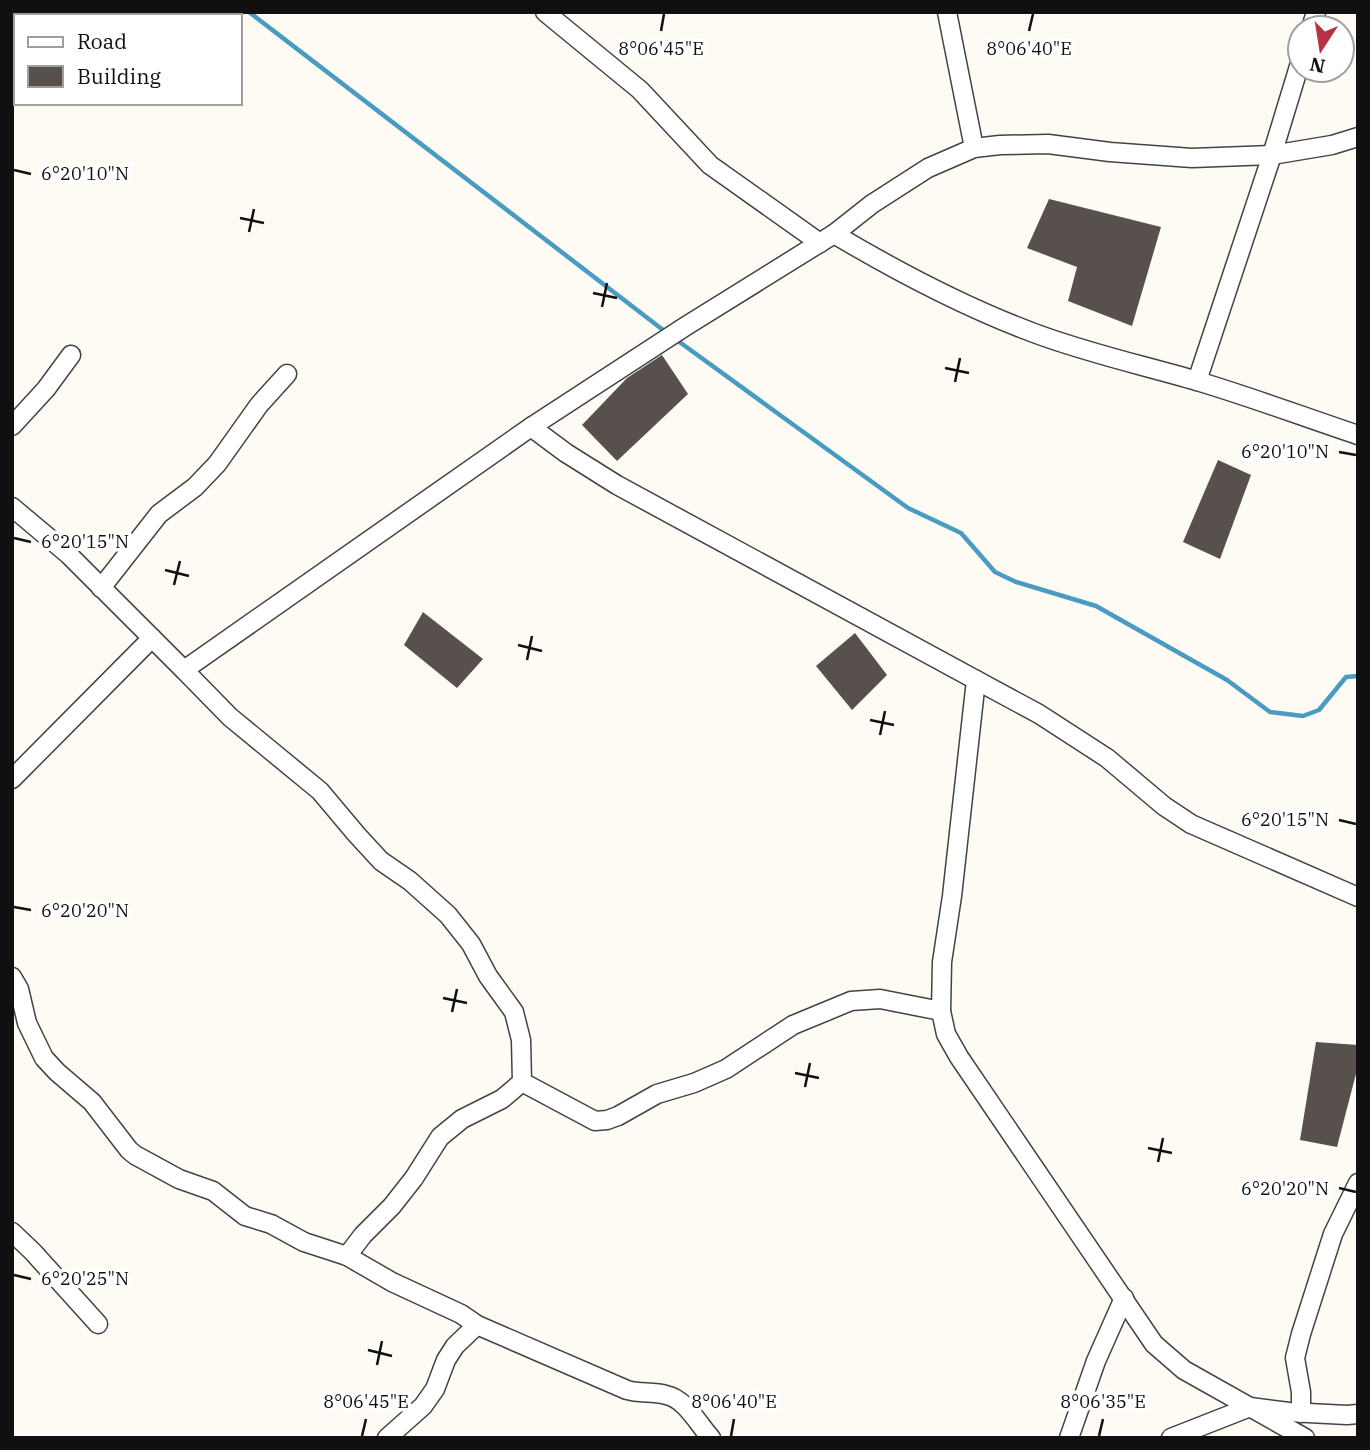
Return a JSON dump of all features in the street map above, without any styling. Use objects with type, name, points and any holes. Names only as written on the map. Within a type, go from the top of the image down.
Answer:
[{"type":"street","points":[[544,12],[640,90],[710,165],[827,239],[1033,333],[1119,361],[1197,381],[1358,435]]},
{"type":"street","points":[[947,12],[974,148]]},
{"type":"street","points":[[1197,381],[1294,84]]},
{"type":"street","points":[[184,670],[531,427],[686,326],[827,239],[872,204],[928,168],[974,148],[1000,145],[1048,144],[1192,158],[1272,155],[1332,145],[1358,137]]},
{"type":"street","points":[[12,426],[46,389],[71,355]]},
{"type":"street","points":[[101,588],[159,514],[195,487],[217,464],[259,405],[287,374]]},
{"type":"street","points":[[531,427],[617,485],[1039,714],[1107,758],[1164,806],[1191,824],[1358,897]]},
{"type":"street","points":[[12,508],[68,554],[229,717],[320,791],[382,861],[410,881],[448,915],[471,944],[488,976],[514,1012],[521,1040],[522,1082]]},
{"type":"street","points":[[12,779],[152,638]]},
{"type":"street","points":[[976,680],[942,962],[941,1011],[946,1034],[1154,1344],[1184,1370],[1306,1438]]},
{"type":"street","points":[[12,978],[19,989],[27,1023],[44,1058],[92,1102],[129,1150],[160,1170],[213,1191],[245,1216],[271,1224],[304,1242],[347,1256],[392,1282],[461,1314],[477,1325],[626,1390],[677,1398],[711,1438]]},
{"type":"street","points":[[522,1082],[595,1122],[607,1120],[657,1094],[694,1083],[726,1069],[793,1025],[851,1001],[880,999],[941,1011]]},
{"type":"street","points":[[347,1256],[392,1206],[440,1138],[462,1119],[502,1099],[522,1082]]},
{"type":"street","points":[[1301,1413],[1301,1392],[1295,1358],[1334,1234],[1358,1183]]},
{"type":"street","points":[[12,1232],[98,1324]]},
{"type":"street","points":[[1069,1438],[1096,1361],[1124,1298]]},
{"type":"street","points":[[387,1438],[423,1406],[435,1389],[446,1360],[455,1346],[477,1325]]},
{"type":"street","points":[[1171,1438],[1250,1407],[1301,1413],[1358,1414]]},
{"type":"building","points":[[1049,199],[1161,227],[1132,326],[1068,301],[1077,267],[1027,248]]},
{"type":"building","points":[[662,355],[688,394],[617,461],[582,425],[627,378]]},
{"type":"building","points":[[1218,460],[1251,475],[1220,559],[1183,542]]},
{"type":"building","points":[[423,612],[483,659],[457,688],[404,645]]},
{"type":"building","points":[[855,633],[887,675],[852,710],[816,666]]},
{"type":"building","points":[[1316,1042],[1358,1045],[1358,1066],[1337,1147],[1300,1140]]},
{"type":"waterway","points":[[249,12],[667,333]]},
{"type":"waterway","points":[[674,338],[908,508],[961,533],[995,572],[1016,582],[1096,606],[1227,680],[1270,712],[1303,716],[1319,710],[1346,677],[1358,676]]}]
